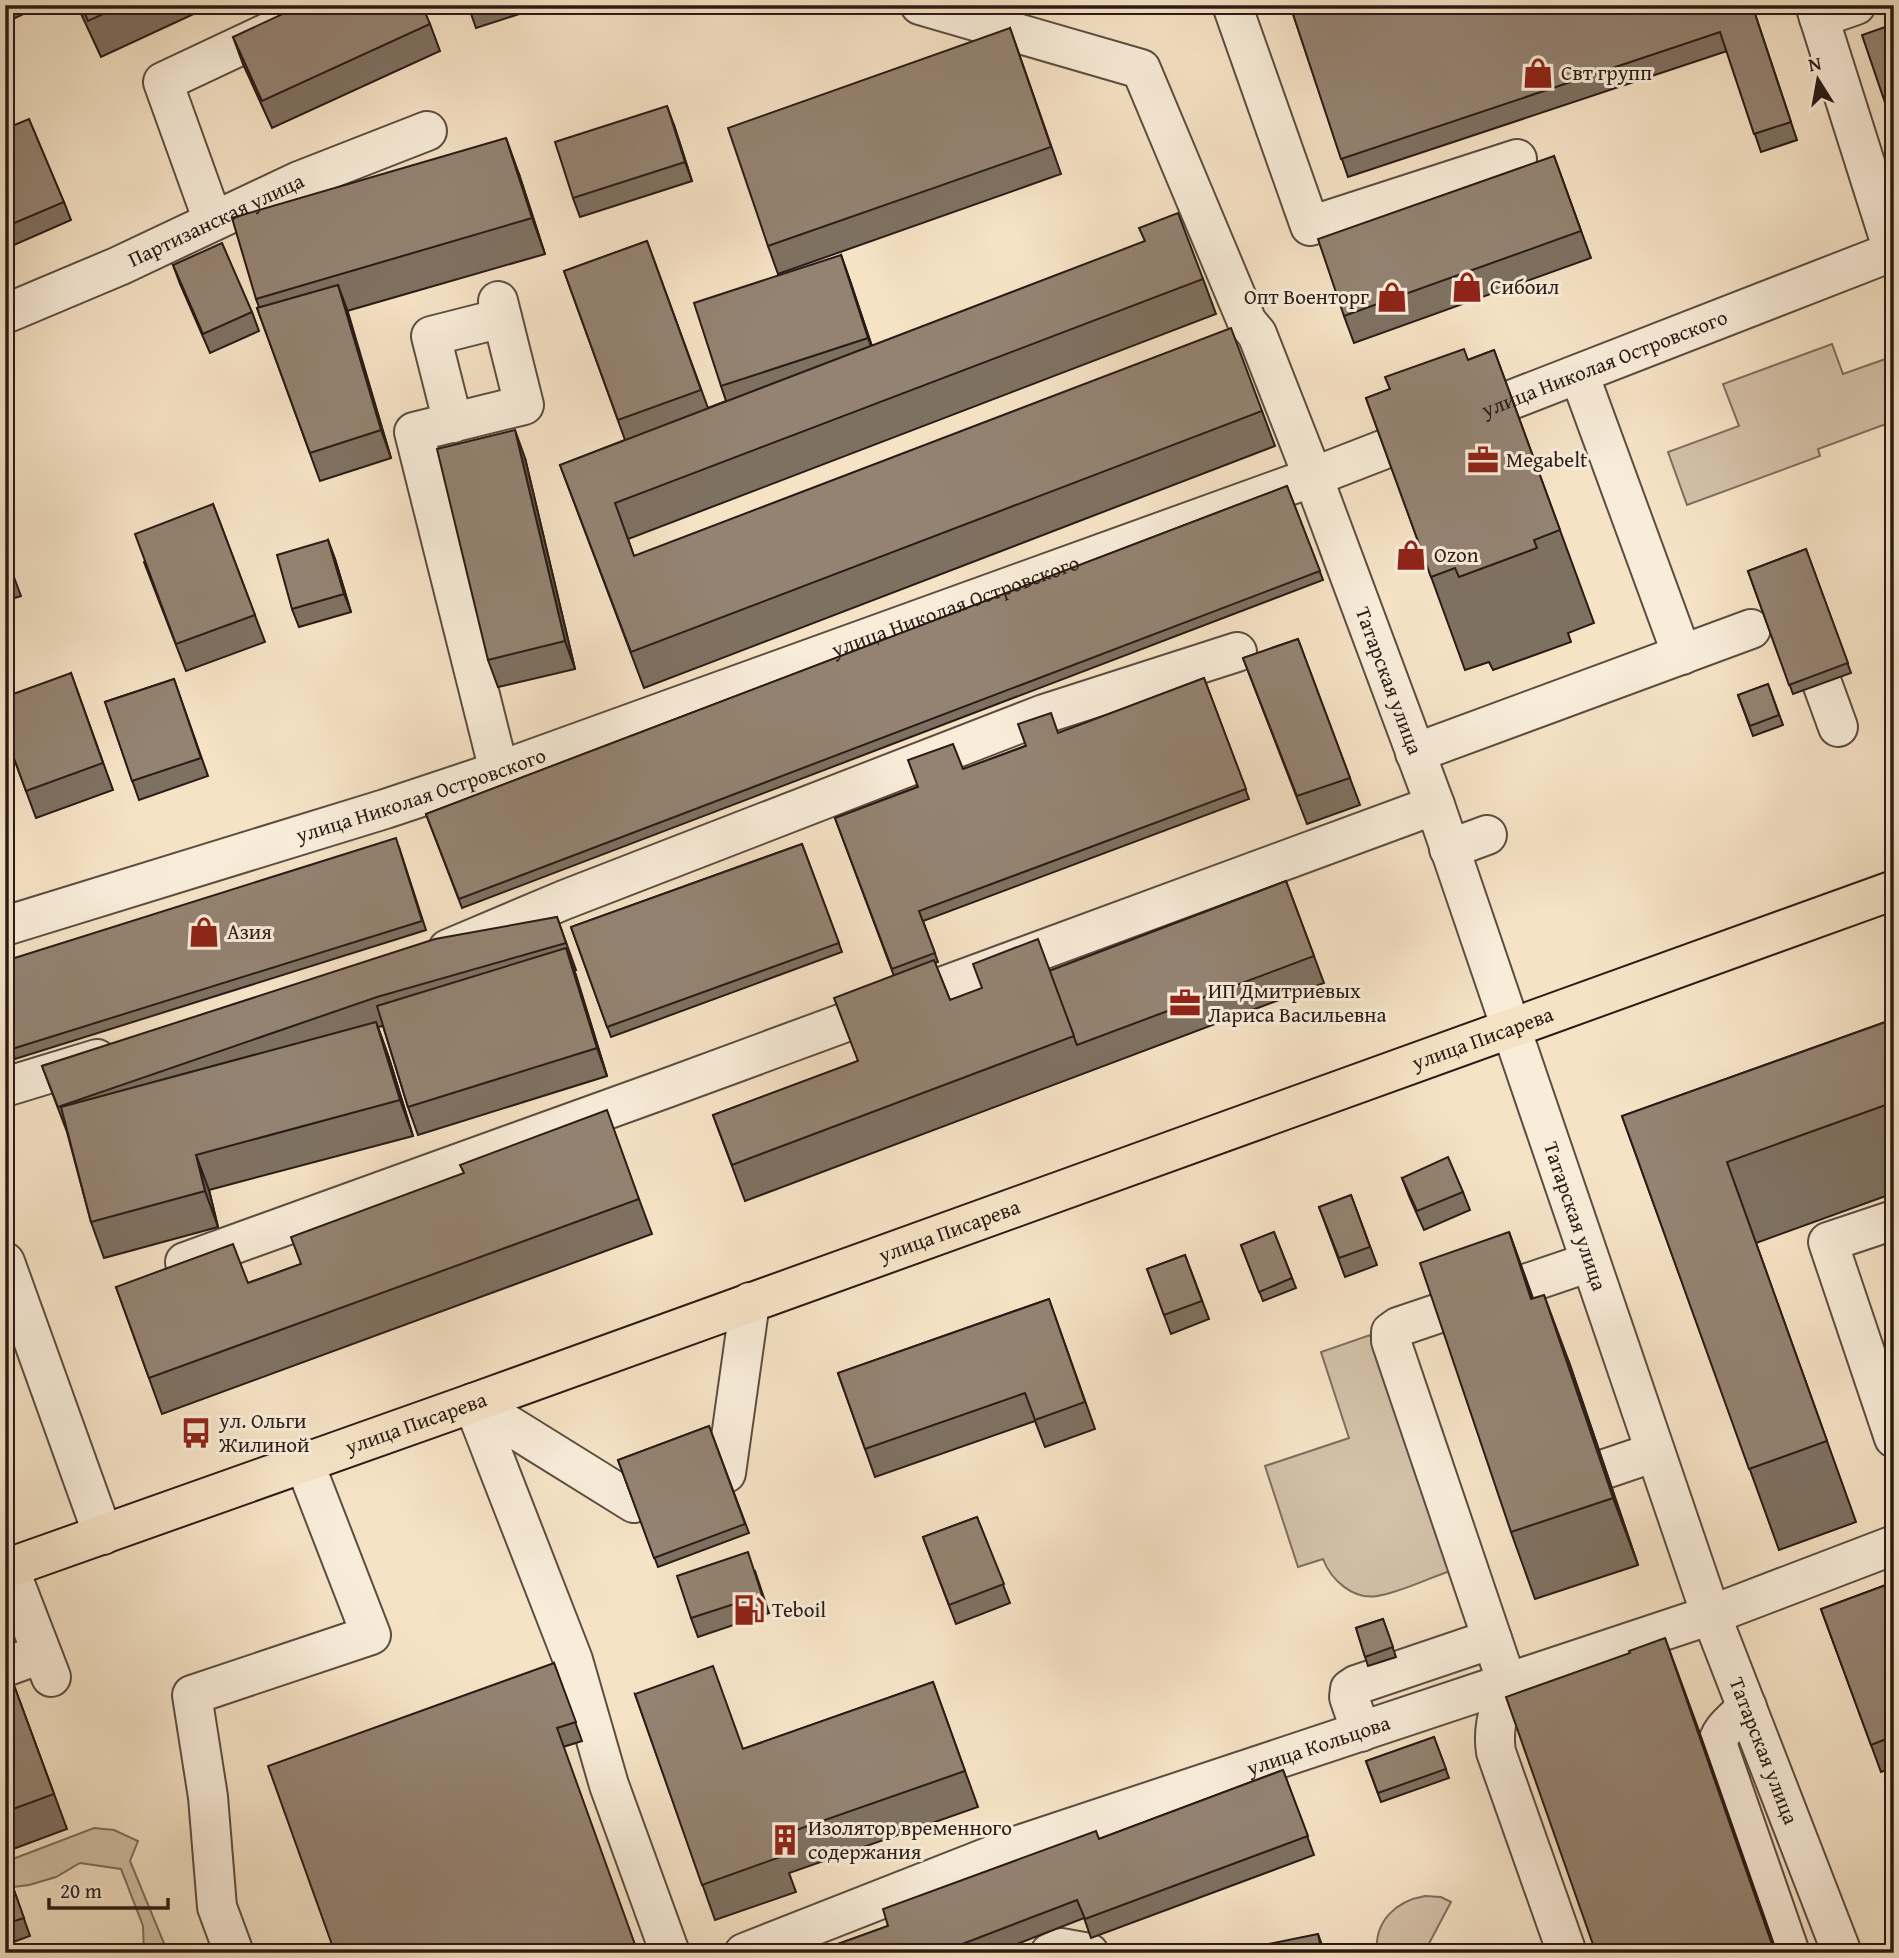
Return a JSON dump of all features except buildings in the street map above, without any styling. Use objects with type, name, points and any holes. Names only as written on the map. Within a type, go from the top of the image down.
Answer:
[{"type":"main road","name":"улица Писарева","points":[[7,1568],[473,1403],[1894,890]]},
{"type":"street","name":"Татарская улица","points":[[920,5],[1141,68],[1247,322],[1257,334],[1435,805],[1712,1615],[1842,1953]]},
{"type":"street","points":[[1232,5],[1310,226],[1517,159]]},
{"type":"street","points":[[1856,5],[1817,11],[1893,251]]},
{"type":"street","points":[[213,221],[163,82],[309,13]]},
{"type":"street","name":"Партизанская улица","points":[[5,314],[119,266],[299,181],[427,131]]},
{"type":"street","name":"улица Николая Островского","points":[[5,926],[499,771],[1313,477],[1893,251]]},
{"type":"street","points":[[453,423],[431,336],[500,310],[524,405],[453,423],[414,432],[499,771]]},
{"type":"street","points":[[1218,348],[1257,334]]},
{"type":"street","points":[[1579,374],[1682,655]]},
{"type":"street","points":[[1415,753],[1751,629]]},
{"type":"street","points":[[415,960],[1044,714],[1237,652]]},
{"type":"street","points":[[1822,683],[1838,727]]},
{"type":"street","points":[[176,1265],[667,1088],[1435,805]]},
{"type":"street","points":[[1450,849],[1487,835]]},
{"type":"street","points":[[5,1087],[124,1050]]},
{"type":"street","points":[[1894,1220],[1828,1242],[1894,1438]]},
{"type":"street","points":[[5,1262],[103,1535]]},
{"type":"street","points":[[1567,1953],[1496,1752],[1494,1724],[1507,1683],[1391,1341],[1391,1332],[1398,1327],[1590,1262]]},
{"type":"street","points":[[726,1473],[750,1302]]},
{"type":"street","points":[[473,1403],[634,1503]]},
{"type":"street","points":[[473,1403],[573,1660],[609,1785],[670,1953]]},
{"type":"street","points":[[1605,1469],[1655,1452]]},
{"type":"street","points":[[234,1953],[218,1907],[208,1797],[192,1695],[371,1635],[304,1462]]},
{"type":"street","name":"улица Кольцова","points":[[744,1953],[1019,1845],[1712,1615],[1894,1545]]},
{"type":"street","points":[[5,1667],[46,1666],[7,1568]]},
{"type":"street","points":[[1404,1758],[1349,1697],[1350,1689],[1492,1639]]},
{"type":"street","points":[[1747,1707],[1721,1734],[1718,1746],[1790,1953]]},
{"type":"street","points":[[1050,1953],[1061,1948],[1089,1953]]},
{"type":"shaded area","points":[[1832,344],[1843,374],[1894,356],[1894,421],[1818,449],[1820,456],[1687,505],[1668,452],[1739,426],[1723,384]]},
{"type":"shaded area","points":[[1370,1335],[1450,1571],[1377,1596],[1351,1592],[1331,1574],[1323,1559],[1298,1567],[1265,1466],[1349,1438],[1321,1352]]},
{"type":"shaded area","points":[[94,1828],[114,1830],[138,1841],[130,1861],[168,1953],[144,1953],[143,1926],[121,1869],[80,1863],[56,1877],[29,1885],[5,1888],[5,1862]]},
{"type":"shaded area","points":[[1425,1896],[1441,1897],[1451,1902],[1424,1953],[1377,1953],[1379,1931],[1389,1914],[1405,1903]]},
{"type":"place","name":"Свт групп","points":[[1538,73]]},
{"type":"place","name":"Сибоил","points":[[1467,287]]},
{"type":"place","name":"Опт Военторг","points":[[1392,297]]},
{"type":"place","name":"Megabelt","points":[[1483,460]]},
{"type":"place","name":"Ozon","points":[[1411,555]]},
{"type":"place","name":"Азия","points":[[204,932]]},
{"type":"place","name":"ИП Дмитриевых Лариса Васильевна","points":[[1185,1003]]},
{"type":"place","name":"ул. Ольги Жилиной","points":[[196,1433]]},
{"type":"place","name":"Teboil","points":[[749,1610]]},
{"type":"place","name":"Изолятор временного содержания","points":[[785,1840]]}]
